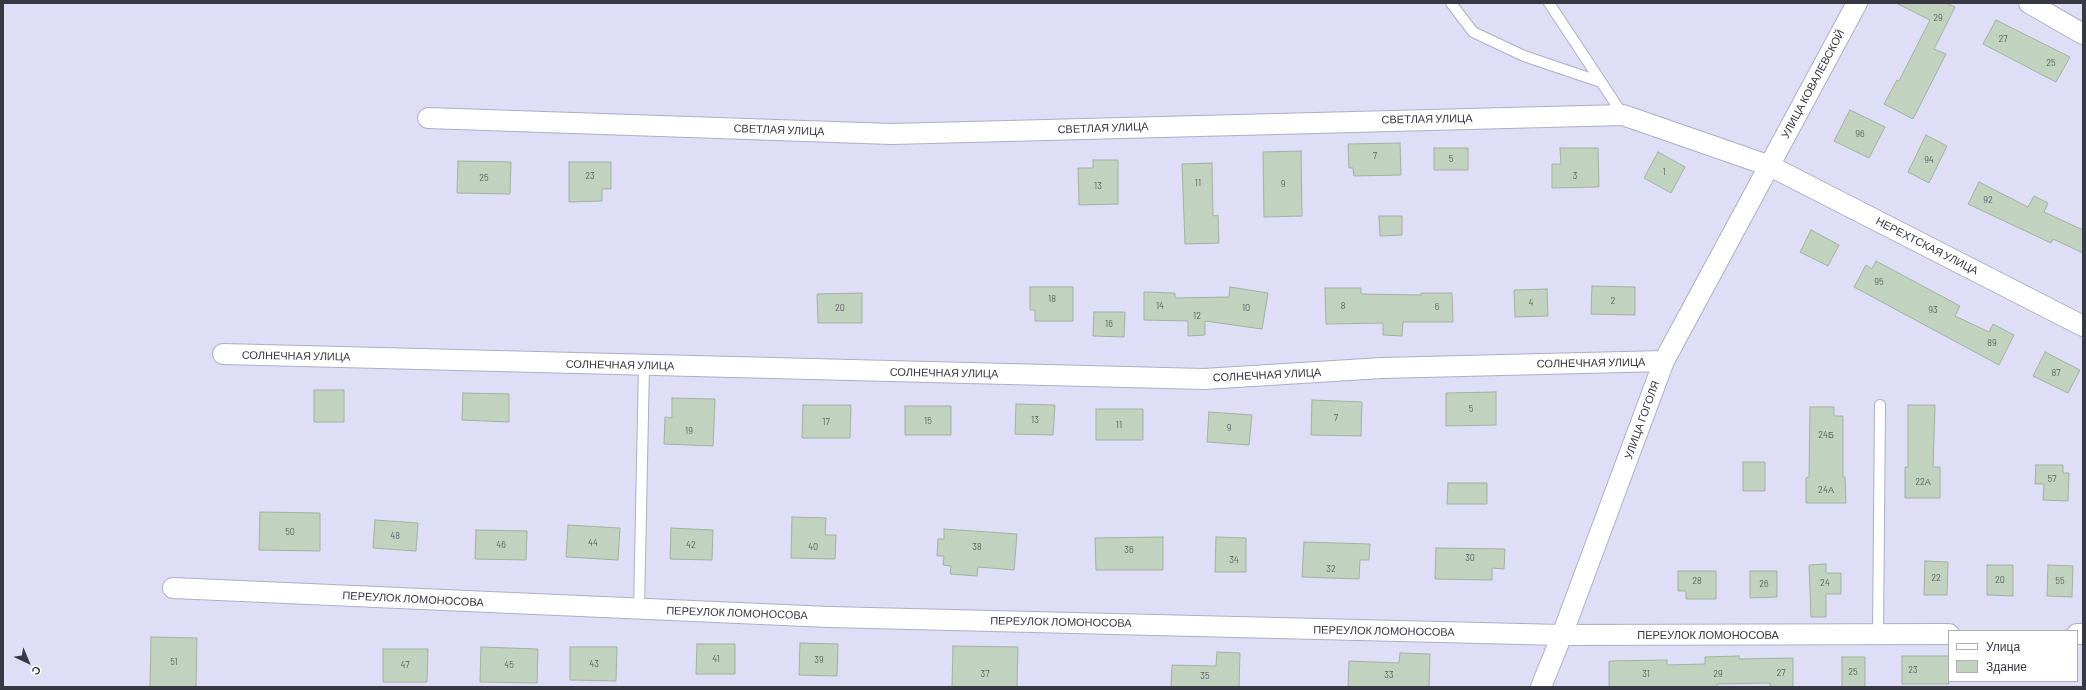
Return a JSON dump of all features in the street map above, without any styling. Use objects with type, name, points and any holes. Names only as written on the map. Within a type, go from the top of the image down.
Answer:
[{"type":"street","name":"УЛИЦА КОВАЛЕВСКОЙ","points":[[1770,166],[1857,3]]},
{"type":"street","points":[[2029,3],[2083,34]]},
{"type":"street","name":"СВЕТЛАЯ УЛИЦА","points":[[428,118],[892,134],[1623,115],[1770,166]]},
{"type":"street","name":"НЕРЕХТСКАЯ УЛИЦА","points":[[1770,166],[2083,326]]},
{"type":"street","name":"УЛИЦА ГОГОЛЯ","points":[[1541,687],[1562,635],[1664,362],[1770,166]]},
{"type":"street","name":"СОЛНЕЧНАЯ УЛИЦА","points":[[223,354],[1204,379],[1382,368],[1664,362]]},
{"type":"street","name":"ПЕРЕУЛОК ЛОМОНОСОВА","points":[[173,588],[829,617],[1562,635],[1948,634]]},
{"type":"lane","points":[[1451,3],[1473,32],[1524,56],[1602,82]]},
{"type":"lane","points":[[1549,3],[1623,115]]},
{"type":"lane","points":[[639,609],[644,365]]},
{"type":"lane","points":[[1878,634],[1880,405]]},
{"type":"building","points":[[1896,3],[1946,3],[1955,7],[1934,49],[1946,54],[1913,119],[1884,104],[1897,80],[1899,81],[1930,20]]},
{"type":"building","points":[[1996,20],[2070,57],[2056,82],[1983,44]]},
{"type":"building","points":[[1850,110],[1885,127],[1869,158],[1834,141]]},
{"type":"building","points":[[1926,135],[1947,146],[1929,183],[1908,172]]},
{"type":"building","points":[[1400,143],[1401,175],[1354,176],[1353,168],[1349,168],[1348,144]]},
{"type":"building","points":[[1434,148],[1468,148],[1468,170],[1434,170]]},
{"type":"building","points":[[1560,148],[1598,148],[1599,187],[1552,188],[1552,164],[1561,164]]},
{"type":"building","points":[[1301,151],[1302,216],[1264,217],[1263,152]]},
{"type":"building","points":[[1658,152],[1685,167],[1671,193],[1644,178]]},
{"type":"building","points":[[1093,160],[1118,160],[1118,204],[1079,205],[1078,168],[1093,168]]},
{"type":"building","points":[[458,161],[511,162],[510,194],[457,193]]},
{"type":"building","points":[[569,162],[611,162],[611,189],[602,189],[602,201],[569,202]]},
{"type":"building","points":[[1212,163],[1213,216],[1218,215],[1219,243],[1185,244],[1182,164]]},
{"type":"building","points":[[1979,182],[2028,207],[2034,196],[2048,203],[2044,212],[2083,230],[2083,253],[2053,239],[2051,243],[1968,204]]},
{"type":"building","points":[[1379,216],[1402,216],[1402,235],[1380,236]]},
{"type":"building","points":[[1811,230],[1839,245],[1828,266],[1800,252]]},
{"type":"building","points":[[1876,261],[1960,306],[1955,316],[1989,332],[1993,324],[2014,335],[1999,365],[1854,287],[1866,265],[1872,269]]},
{"type":"building","points":[[1592,286],[1635,287],[1635,315],[1591,314]]},
{"type":"building","points":[[1030,287],[1073,287],[1073,321],[1035,321],[1035,310],[1030,310]]},
{"type":"building","points":[[1230,287],[1268,293],[1262,329],[1205,321],[1205,335],[1188,336],[1188,321],[1144,320],[1144,292],[1175,293],[1175,298],[1229,297]]},
{"type":"building","points":[[1325,288],[1361,288],[1361,294],[1421,295],[1421,293],[1452,293],[1453,322],[1403,322],[1402,336],[1383,335],[1383,323],[1326,324]]},
{"type":"building","points":[[1547,289],[1548,316],[1515,317],[1514,290]]},
{"type":"building","points":[[862,293],[862,323],[818,323],[817,294]]},
{"type":"building","points":[[1094,312],[1125,312],[1124,337],[1093,336]]},
{"type":"building","points":[[2045,352],[2080,370],[2068,393],[2033,376]]},
{"type":"building","points":[[314,390],[344,390],[344,422],[314,422]]},
{"type":"building","points":[[1496,392],[1496,425],[1446,426],[1446,393]]},
{"type":"building","points":[[463,393],[509,394],[509,422],[462,420]]},
{"type":"building","points":[[672,398],[715,399],[713,446],[664,444],[665,417],[672,418]]},
{"type":"building","points":[[1312,400],[1362,402],[1361,436],[1311,435]]},
{"type":"building","points":[[1016,404],[1055,405],[1053,435],[1015,434]]},
{"type":"building","points":[[803,405],[851,405],[850,438],[802,438]]},
{"type":"building","points":[[1908,405],[1935,405],[1933,467],[1940,467],[1940,498],[1905,498],[1905,467],[1908,467]]},
{"type":"building","points":[[905,406],[951,406],[951,435],[905,435]]},
{"type":"building","points":[[1810,407],[1834,407],[1834,416],[1843,416],[1843,477],[1845,477],[1846,503],[1806,503],[1806,478],[1809,477]]},
{"type":"building","points":[[1096,409],[1143,409],[1143,440],[1096,440]]},
{"type":"building","points":[[1209,412],[1252,415],[1249,445],[1207,442]]},
{"type":"building","points":[[1743,462],[1765,462],[1765,491],[1743,491]]},
{"type":"building","points":[[2036,465],[2063,465],[2063,473],[2069,473],[2068,501],[2043,500],[2044,484],[2035,484]]},
{"type":"building","points":[[1448,483],[1487,483],[1487,504],[1447,504]]},
{"type":"building","points":[[260,512],[320,513],[320,551],[259,550]]},
{"type":"building","points":[[792,517],[826,518],[825,535],[836,535],[835,559],[791,558]]},
{"type":"building","points":[[375,520],[418,523],[416,551],[373,548]]},
{"type":"building","points":[[568,525],[620,528],[618,560],[566,557]]},
{"type":"building","points":[[671,528],[713,530],[712,560],[670,559]]},
{"type":"building","points":[[944,529],[1017,534],[1014,570],[978,567],[977,576],[950,574],[951,566],[943,565],[944,556],[937,556],[938,539],[944,539]]},
{"type":"building","points":[[476,530],[527,531],[526,560],[475,559]]},
{"type":"building","points":[[1163,537],[1163,570],[1096,570],[1095,538]]},
{"type":"building","points":[[1216,537],[1246,538],[1246,572],[1215,572]]},
{"type":"building","points":[[1304,542],[1370,544],[1369,560],[1360,560],[1359,579],[1302,577]]},
{"type":"building","points":[[1436,548],[1505,549],[1504,569],[1492,568],[1492,580],[1435,579]]},
{"type":"building","points":[[1925,561],[1948,562],[1947,595],[1924,595]]},
{"type":"building","points":[[1826,564],[1826,573],[1841,573],[1841,594],[1826,594],[1826,617],[1811,617],[1809,565]]},
{"type":"building","points":[[1987,565],[2013,565],[2013,596],[1987,595]]},
{"type":"building","points":[[2048,565],[2073,566],[2072,597],[2047,596]]},
{"type":"building","points":[[1678,571],[1716,571],[1716,599],[1686,599],[1686,591],[1678,591]]},
{"type":"building","points":[[1750,571],[1777,571],[1777,597],[1750,598]]},
{"type":"building","points":[[151,637],[197,638],[196,687],[150,687]]},
{"type":"building","points":[[800,643],[838,644],[837,676],[799,675]]},
{"type":"building","points":[[697,644],[735,644],[735,674],[696,674]]},
{"type":"building","points":[[953,646],[1018,647],[1017,687],[952,687]]},
{"type":"building","points":[[481,647],[538,649],[537,683],[480,682]]},
{"type":"building","points":[[570,647],[617,647],[616,681],[570,680]]},
{"type":"building","points":[[383,649],[428,649],[427,682],[383,682]]},
{"type":"building","points":[[1217,652],[1240,653],[1239,687],[1171,687],[1172,665],[1216,666]]},
{"type":"building","points":[[1400,653],[1430,654],[1429,687],[1348,687],[1349,661],[1399,663]]},
{"type":"building","points":[[1739,656],[1739,659],[1793,658],[1793,687],[1770,687],[1770,683],[1717,684],[1717,687],[1609,687],[1609,661],[1667,660],[1667,665],[1705,664],[1705,657]]},
{"type":"building","points":[[1902,656],[1948,656],[1949,684],[1902,684]]},
{"type":"building","points":[[1842,657],[1865,657],[1865,687],[1842,687]]}]
